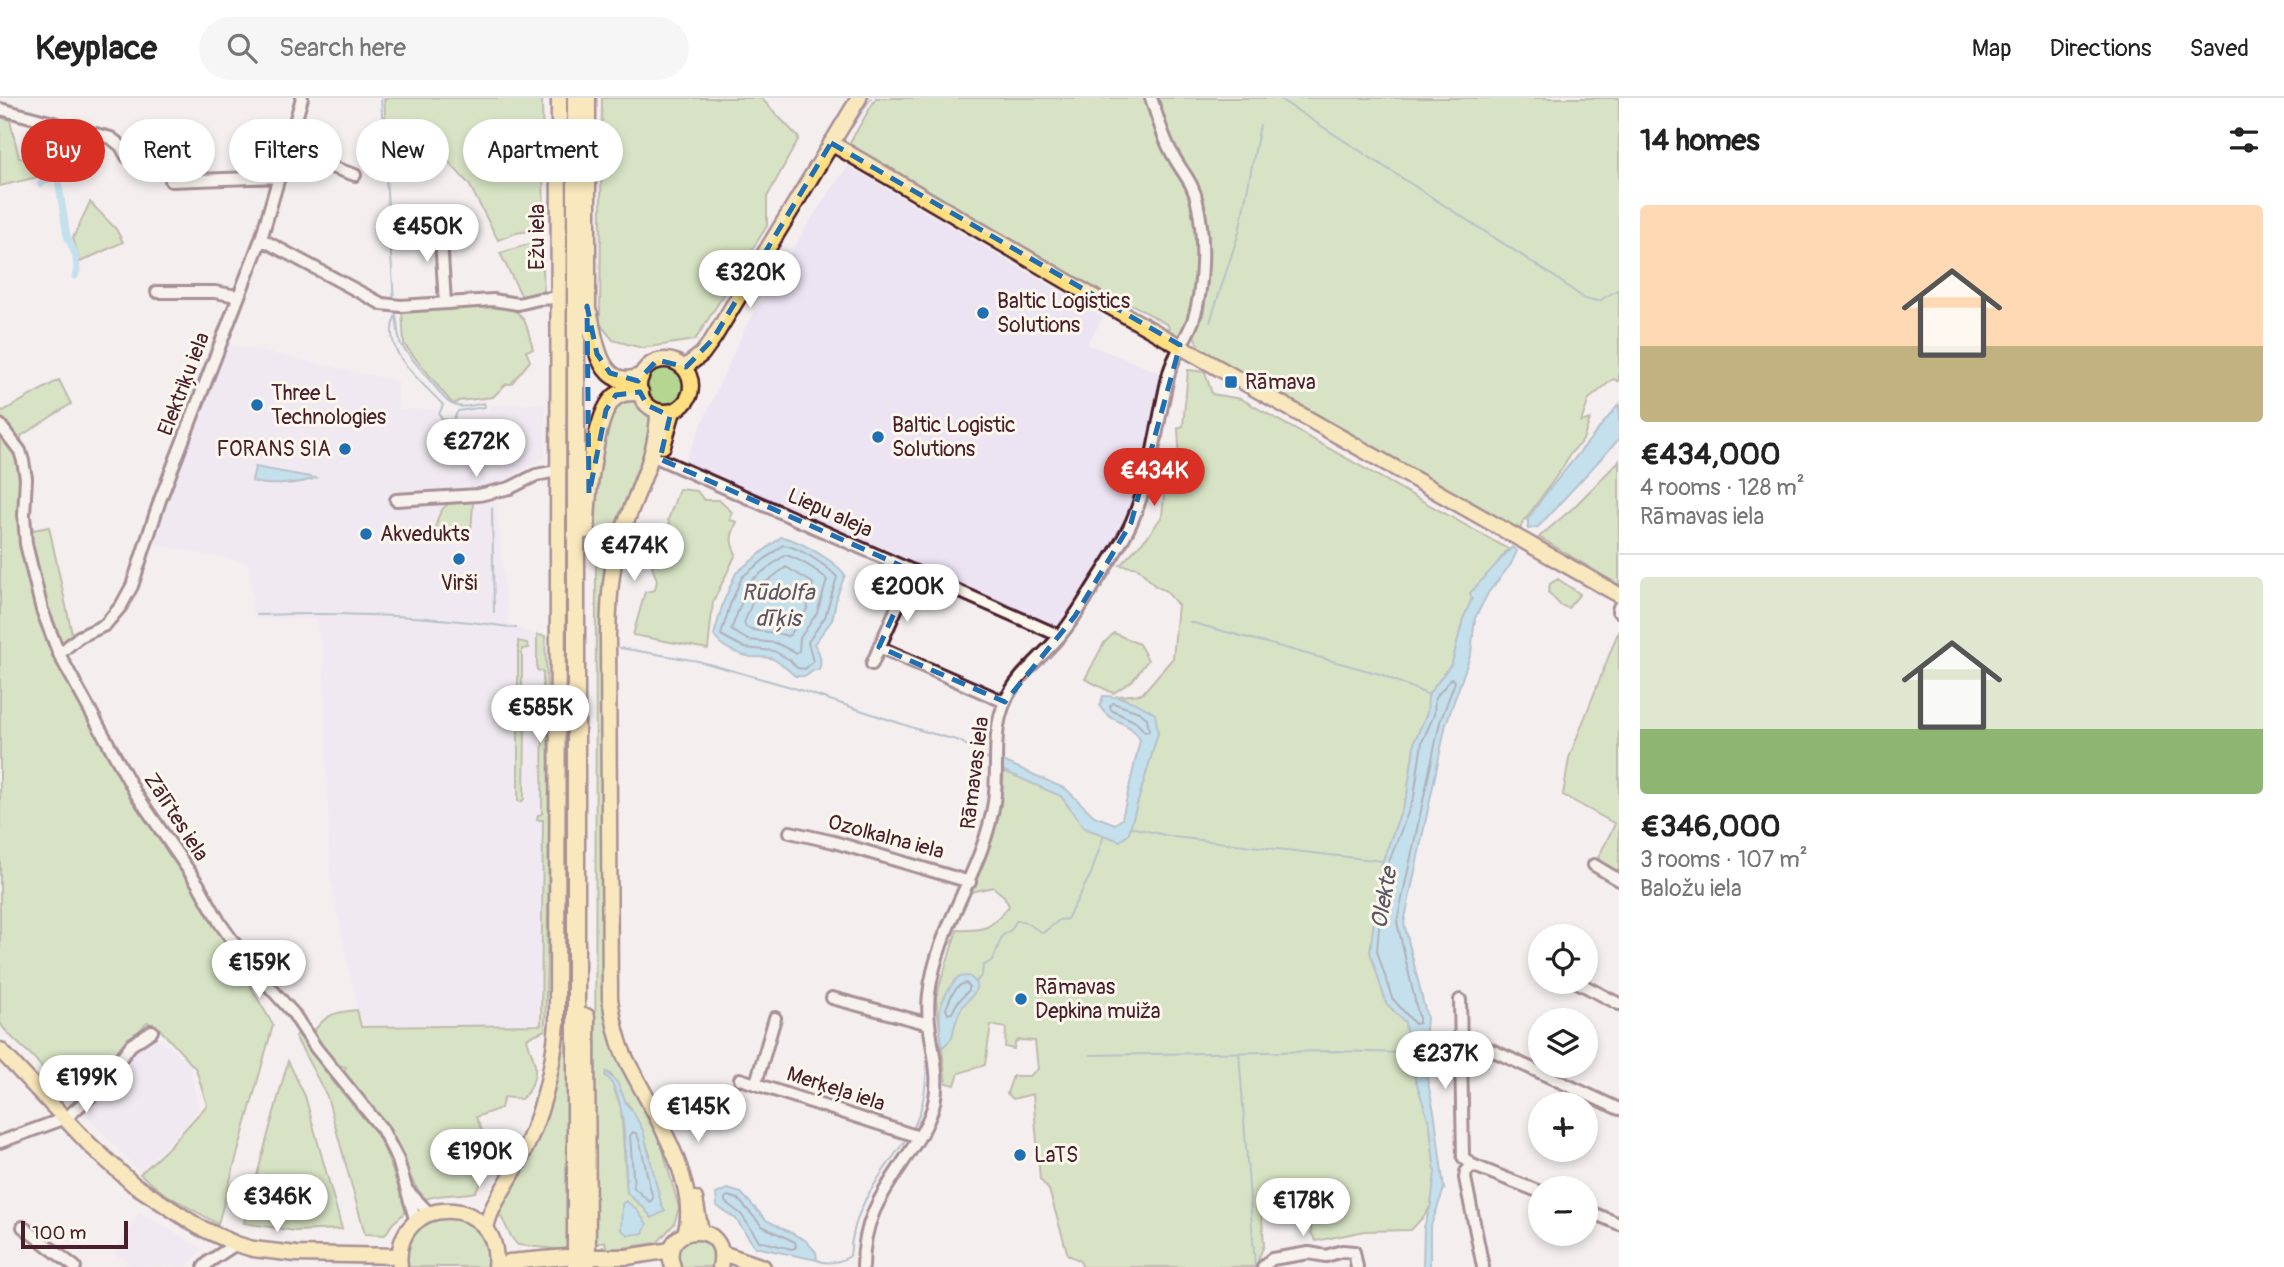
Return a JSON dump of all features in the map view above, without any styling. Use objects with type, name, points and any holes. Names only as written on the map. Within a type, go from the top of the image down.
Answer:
[{"type":"highway","points":[[571,1262],[576,651],[576,98]]},
{"type":"highway","points":[[587,98],[589,495]]},
{"type":"highway","points":[[587,306],[594,346],[604,367],[617,377],[640,385]]},
{"type":"highway","points":[[591,1262],[586,522],[597,440],[606,410],[616,395],[640,385]]},
{"type":"main road","name":"Ežu iela","points":[[503,1190],[520,1160],[541,1110],[552,1069],[557,1023],[559,98]]},
{"type":"main road","points":[[684,368],[702,354],[713,339],[859,98]]},
{"type":"main road","points":[[831,143],[1619,595]]},
{"type":"main road","points":[[657,360],[670,360],[684,368],[690,390],[683,404],[673,411],[658,411],[647,405],[640,385],[648,366],[657,360]]},
{"type":"main road","points":[[658,411],[653,455],[617,549],[610,585],[610,999],[622,1049],[669,1141],[682,1179],[688,1214],[685,1234]]},
{"type":"main road","points":[[610,603],[637,516],[660,459],[673,411]]},
{"type":"main road","points":[[0,1050],[90,1145],[133,1184],[212,1234],[253,1249],[400,1262],[404,1237],[416,1222],[429,1213],[452,1210],[471,1216],[486,1228],[495,1248],[495,1267]]},
{"type":"main road","points":[[640,1082],[667,1118],[680,1146],[691,1180],[701,1232]]},
{"type":"main road","points":[[471,1216],[487,1206],[503,1190]]},
{"type":"main road","points":[[486,1228],[503,1190]]},
{"type":"main road","points":[[591,1262],[627,1257],[672,1261],[674,1244],[685,1234],[701,1232],[715,1239],[721,1260],[763,1267]]},
{"type":"main road","points":[[495,1248],[534,1259],[571,1262]]},
{"type":"main road","points":[[500,1267],[509,1262],[534,1259]]},
{"type":"street","name":"Elektriķu iela","points":[[296,119],[302,98]]},
{"type":"street","name":"Rāmavas iela","points":[[863,1267],[865,1232],[873,1209],[933,1111],[937,1064],[929,1024],[929,992],[934,968],[953,917],[970,882],[990,823],[998,773],[998,724],[1005,702],[1016,682],[1060,636],[1132,523],[1143,491],[1170,373],[1180,345],[1192,323],[1197,304],[1200,282],[1200,218],[1194,190],[1164,139],[1151,98]]},
{"type":"street","points":[[0,109],[111,138],[119,144]]},
{"type":"street","points":[[342,171],[355,175]]},
{"type":"street","name":"Elektriķu iela","points":[[59,654],[79,637],[105,625],[121,606],[132,586],[160,500],[261,239],[278,182]]},
{"type":"street","points":[[440,223],[445,303]]},
{"type":"street","points":[[261,239],[382,304],[401,306],[493,300],[518,304],[557,298]]},
{"type":"street","points":[[157,292],[215,292],[237,296]]},
{"type":"street","name":"Zālītes iela","points":[[0,425],[20,451],[23,461],[26,478],[26,544],[42,610],[59,654],[136,794],[198,884],[220,923],[249,964],[293,1013],[316,1048],[382,1129],[398,1160],[416,1222]]},
{"type":"street","name":"Liepu aleja","points":[[660,459],[1060,636]]},
{"type":"street","points":[[396,500],[479,495],[509,488],[536,475],[557,471]]},
{"type":"street","points":[[872,664],[913,571]]},
{"type":"street","points":[[879,648],[1005,702]]},
{"type":"street","name":"Ozolkalna iela","points":[[790,832],[834,842],[970,882]]},
{"type":"street","points":[[1594,865],[1619,880]]},
{"type":"street","points":[[1598,992],[1619,1003]]},
{"type":"street","points":[[832,998],[929,1024]]},
{"type":"street","points":[[1460,1000],[1463,1157],[1472,1166],[1528,1187]]},
{"type":"street","points":[[756,1083],[775,1018]]},
{"type":"street","points":[[0,1142],[66,1118],[92,1094],[131,1045],[152,1031]]},
{"type":"street","points":[[1459,1035],[1619,1109]]},
{"type":"street","name":"Merķeļa iela","points":[[740,1079],[919,1137]]},
{"type":"street","points":[[1472,1166],[1466,1172],[1465,1178],[1485,1266]]},
{"type":"street","name":"Zālītes iela","points":[[408,1191],[429,1213]]},
{"type":"street","points":[[1598,1215],[1619,1224]]},
{"type":"street","points":[[23,1227],[75,1267]]},
{"type":"street","points":[[207,1264],[212,1234]]},
{"type":"street","points":[[207,1264],[236,1244]]},
{"type":"street","points":[[1263,1266],[1272,1259],[1309,1254],[1326,1256],[1342,1251],[1354,1252],[1357,1267]]},
{"type":"highlighted area","points":[[831,143],[1180,345],[1131,523],[1075,616],[1005,702],[879,647],[913,571],[660,459],[670,416],[647,405],[640,392],[616,395],[606,410],[589,494],[587,306],[597,354],[610,373],[638,381],[657,360],[686,367],[713,339]]},
{"type":"shaded area","points":[[848,166],[1103,317],[1087,344],[1162,374],[1142,473],[1127,520],[1067,617],[1053,626],[684,464],[744,330],[813,216]]},
{"type":"shaded area","points":[[225,343],[398,381],[398,409],[436,409],[438,423],[458,422],[458,413],[491,411],[491,405],[545,403],[545,458],[494,486],[509,624],[545,638],[544,1024],[361,1027],[330,878],[323,649],[315,619],[254,619],[248,563],[150,544]]},
{"type":"shaded area","points":[[153,1036],[190,1063],[198,1109],[182,1130],[139,1172],[82,1110],[131,1049]]},
{"type":"shaded area","points":[[140,1212],[203,1249],[188,1267],[125,1267],[128,1262],[114,1254]]},
{"type":"green space","points":[[384,98],[542,98],[542,119],[463,119],[463,177],[449,162],[449,119],[385,119]]},
{"type":"green space","points":[[562,98],[568,98],[568,119],[562,119]]},
{"type":"green space","points":[[602,98],[761,98],[799,138],[767,197],[767,226],[695,340],[642,348],[613,340],[600,324],[601,182],[623,182],[623,119],[602,119]]},
{"type":"green space","points":[[876,98],[1146,98],[1183,172],[1195,212],[1197,249],[1194,287],[1191,306],[1180,336],[1170,334],[1168,325],[1126,301],[1124,304],[1102,293],[851,146],[849,144]]},
{"type":"green space","points":[[1156,98],[1619,98],[1619,381],[1613,379],[1589,399],[1581,422],[1590,419],[1583,440],[1570,454],[1522,524],[1519,533],[1200,350],[1194,335],[1203,317],[1208,278],[1205,281],[1203,205],[1198,189],[1174,149]]},
{"type":"green space","points":[[0,117],[10,120],[21,158],[21,181],[0,186]]},
{"type":"green space","points":[[467,182],[543,182],[544,229],[516,233],[498,240]]},
{"type":"green space","points":[[562,182],[568,182],[565,1250],[518,1245],[497,1212],[508,1195],[557,1076],[563,1028]]},
{"type":"green space","points":[[90,202],[116,229],[123,242],[80,262],[73,238]]},
{"type":"green space","points":[[542,240],[544,296],[523,299],[500,253]]},
{"type":"green space","points":[[493,303],[512,309],[522,317],[533,349],[526,351],[530,361],[511,384],[506,384],[493,397],[458,401],[455,404],[404,344],[402,311]]},
{"type":"green space","points":[[665,364],[680,370],[686,385],[680,400],[665,406],[650,400],[644,385],[650,370]]},
{"type":"green space","points":[[1188,370],[1205,372],[1212,394],[1241,399],[1508,549],[1470,593],[1472,599],[1463,619],[1452,663],[1428,695],[1428,713],[1415,740],[1407,795],[1381,866],[1386,1003],[1405,1022],[1409,1059],[1430,1125],[1435,1173],[1431,1205],[1411,1230],[1365,1231],[1316,1241],[1311,1233],[1305,1203],[1261,1205],[1264,1245],[1258,1267],[1083,1267],[1079,1260],[1068,1255],[1049,1190],[1040,1179],[1033,1094],[1013,1099],[1007,1093],[1013,1076],[1029,1076],[1038,1069],[1035,1041],[1018,1040],[1014,1049],[1005,1047],[1006,1028],[991,1025],[985,1065],[959,1073],[955,1085],[946,1083],[936,997],[957,930],[987,927],[1009,906],[1004,896],[993,887],[971,892],[994,833],[1004,771],[1061,796],[1084,828],[1120,841],[1128,835],[1158,733],[1129,701],[1119,696],[1142,694],[1173,658],[1178,605],[1166,591],[1155,586],[1138,568],[1120,565],[1149,535],[1162,516],[1165,487],[1179,446],[1178,428],[1183,426]]},
{"type":"green space","points":[[59,380],[71,404],[21,436],[25,487],[33,530],[49,527],[72,634],[52,652],[273,1025],[218,1224],[162,1192],[140,1174],[207,1105],[196,1069],[159,1028],[147,1022],[102,1073],[89,1063],[66,1092],[0,1023],[0,409],[3,411]]},
{"type":"green space","points":[[620,400],[633,400],[651,416],[646,466],[639,467],[636,471],[614,535],[612,552],[604,992],[663,1143],[679,1208],[674,1224],[657,1243],[605,1250],[598,1249],[606,1246],[605,1241],[595,1245],[596,522],[599,458],[612,411]],"holes":[[[608,1072],[631,1108],[650,1154],[651,1168],[662,1207],[652,1218],[627,1193],[621,1108]]]},
{"type":"green space","points":[[1619,461],[1619,585],[1539,537],[1573,508]]},
{"type":"green space","points":[[679,489],[697,491],[704,500],[719,500],[732,512],[730,520],[737,522],[732,538],[736,554],[713,602],[708,649],[633,635],[645,592],[655,590],[657,580],[652,567],[662,535],[676,539],[668,520]]},
{"type":"green space","points":[[470,500],[473,504],[471,533],[463,539],[461,531],[461,537],[446,538],[446,541],[441,538],[436,529],[440,512],[453,501]]},
{"type":"green space","points":[[1558,579],[1580,594],[1568,608],[1560,605],[1548,592],[1550,584]]},
{"type":"green space","points":[[1619,630],[1619,877],[1603,867],[1598,858],[1615,824],[1563,795],[1569,758]]},
{"type":"green space","points":[[1114,633],[1139,644],[1148,660],[1132,681],[1113,693],[1085,679],[1104,643]]},
{"type":"green space","points":[[537,635],[545,636],[548,734],[545,1030],[527,1038],[535,1072],[527,1093],[521,1099],[504,1097],[501,1108],[476,1117],[483,1133],[501,1154],[475,1192],[426,1199],[415,1185],[382,1121],[342,1073],[346,1067],[335,1064],[311,1035],[330,1016],[357,1010],[361,1027],[541,1025],[543,820],[537,820],[538,815],[542,814],[543,672],[537,670]]},
{"type":"green space","points":[[518,641],[527,643],[529,648],[522,649],[522,713],[529,716],[525,727],[524,799],[521,802],[518,801]]},
{"type":"green space","points":[[298,1034],[333,1082],[380,1137],[407,1211],[393,1223],[385,1235],[365,1234],[327,1096],[295,1036]]},
{"type":"green space","points":[[288,1061],[305,1096],[342,1229],[295,1231],[244,1223]]},
{"type":"green space","points":[[441,1215],[463,1220],[478,1229],[486,1244],[488,1267],[405,1267],[412,1234]]},
{"type":"green space","points":[[700,1237],[715,1249],[715,1267],[678,1267],[680,1246]]},
{"type":"water","points":[[1619,404],[1619,439],[1538,527],[1528,529],[1528,519],[1543,497]]},
{"type":"water","points":[[255,467],[316,478],[284,484],[259,483],[252,481]]},
{"type":"water","name":"Rūdolfa dīķis","points":[[781,537],[816,552],[845,575],[832,620],[814,644],[820,657],[819,670],[806,676],[795,676],[771,658],[751,657],[735,652],[720,643],[714,635],[723,603],[736,573]]},
{"type":"water","name":"Olekte","points":[[1512,547],[1517,551],[1511,564],[1488,593],[1475,618],[1471,653],[1446,724],[1404,923],[1427,1018],[1423,1059],[1435,1117],[1444,1189],[1430,1228],[1430,1267],[1423,1267],[1424,1227],[1431,1205],[1435,1173],[1430,1125],[1409,1059],[1405,1022],[1386,1003],[1370,952],[1381,866],[1407,795],[1415,740],[1427,713],[1428,695],[1452,663],[1463,619],[1472,599],[1470,593]]},
{"type":"water","points":[[1103,696],[1130,701],[1155,714],[1158,733],[1128,835],[1120,841],[1084,828],[1061,796],[1004,771],[999,764],[999,759],[1066,789],[1094,816],[1115,824],[1122,819],[1140,740],[1131,729],[1104,712],[1100,706]]},
{"type":"water","points":[[969,976],[976,982],[976,989],[959,1013],[952,1038],[942,1048],[942,1002],[958,977]]},
{"type":"water","points":[[606,1072],[617,1082],[627,1105],[643,1130],[665,1211],[652,1218],[627,1193],[622,1113]]},
{"type":"water","points":[[727,1189],[741,1193],[766,1220],[805,1240],[816,1252],[817,1260],[755,1247],[736,1219],[717,1206],[716,1194]]},
{"type":"water","points":[[626,1201],[647,1224],[643,1233],[629,1235],[621,1230],[622,1204]]},
{"type":"waterway","points":[[381,98],[394,302]]},
{"type":"waterway","points":[[852,127],[871,98]]},
{"type":"waterway","points":[[1278,98],[1585,299],[1599,301],[1619,289]]},
{"type":"waterway","points":[[1210,322],[1239,232],[1260,125]]},
{"type":"waterway","points":[[41,184],[48,179],[58,179],[67,236],[76,256],[75,276]]},
{"type":"waterway","points":[[395,311],[396,315],[397,319],[401,345],[445,399],[454,405],[484,403],[485,407],[458,411],[453,420],[442,419],[439,414],[443,405],[415,376],[398,353],[392,328],[396,315]]},
{"type":"waterway","points":[[492,508],[494,612]]},
{"type":"waterway","points":[[257,615],[387,615],[516,628]]},
{"type":"waterway","points":[[1190,622],[1380,674],[1429,695]]},
{"type":"waterway","points":[[620,648],[698,661],[791,687],[960,741],[989,760]]},
{"type":"waterway","points":[[1130,827],[1174,837],[1382,861]]},
{"type":"waterway","points":[[975,983],[982,975],[983,966],[993,960],[1002,936],[1012,929],[1016,921],[1023,921],[1043,933],[1059,920],[1067,919],[1091,874],[1104,835]]},
{"type":"waterway","points":[[1091,1055],[1332,1051],[1408,1053]]},
{"type":"waterway","points":[[1239,1052],[1255,1267]]},
{"type":"waterway","points":[[913,1128],[922,1103],[927,1059]]},
{"type":"waterway","points":[[817,1260],[834,1262],[850,1256],[861,1208],[904,1142]]},
{"type":"place","name":"Baltic Logistics Solutions","points":[[983,313]]},
{"type":"place","name":"Rāmava","points":[[1231,382]]},
{"type":"place","name":"Three L Technologies","points":[[257,405]]},
{"type":"place","name":"Baltic Logistic Solutions","points":[[878,437]]},
{"type":"place","name":"FORANS SIA","points":[[345,449]]},
{"type":"place","name":"Akvedukts","points":[[366,534]]},
{"type":"place","name":"Virši","points":[[459,559]]},
{"type":"place","name":"Rāmavas Depkina muiža","points":[[1021,999]]},
{"type":"place","name":"LaTS","points":[[1020,1155]]}]
